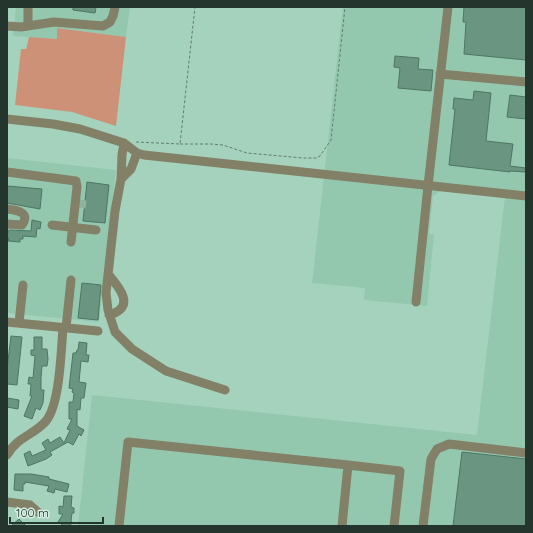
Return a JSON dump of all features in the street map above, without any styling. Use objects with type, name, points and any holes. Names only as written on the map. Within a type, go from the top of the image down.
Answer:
[{"type":"street","points":[[28,7],[28,26]]},
{"type":"street","points":[[7,26],[21,27],[54,22],[103,26],[110,22],[115,7]]},
{"type":"street","points":[[416,302],[448,7]]},
{"type":"street","points":[[440,74],[526,82]]},
{"type":"street","points":[[7,119],[70,126],[124,143],[137,153],[144,155],[526,196]]},
{"type":"street","points":[[124,143],[121,179],[115,211],[106,293],[109,315],[115,332],[132,349],[160,368],[225,390]]},
{"type":"street","points":[[121,179],[132,169],[137,153]]},
{"type":"street","points":[[7,172],[76,181],[78,187],[77,192],[79,207],[72,227],[71,242]]},
{"type":"street","points":[[77,192],[79,207]]},
{"type":"street","points":[[7,209],[22,212],[25,218],[22,225],[7,224]]},
{"type":"street","points":[[52,225],[96,230]]},
{"type":"street","points":[[108,274],[116,282],[124,296],[122,308],[118,312],[109,315]]},
{"type":"street","points":[[7,455],[16,437],[40,427],[47,420],[54,406],[71,280]]},
{"type":"street","points":[[19,323],[23,285]]},
{"type":"street","points":[[7,322],[98,331]]},
{"type":"street","points":[[119,526],[128,442],[400,471],[394,526]]},
{"type":"street","points":[[423,526],[431,459],[437,449],[449,444],[526,453]]},
{"type":"street","points":[[342,526],[348,465]]},
{"type":"street","points":[[7,502],[30,505],[39,513]]},
{"type":"path","points":[[180,144],[195,7]]},
{"type":"path","points":[[124,143],[211,144],[223,145],[247,153],[303,158],[316,158],[320,156],[331,140],[345,7]]},
{"type":"shaded area","points":[[16,7],[130,7],[126,37],[58,28],[57,39],[13,36]]},
{"type":"shaded area","points":[[343,7],[526,7],[526,526],[78,526],[92,395],[477,435],[505,197],[441,191],[433,196],[429,234],[434,234],[427,306],[364,300],[365,288],[312,283]]},
{"type":"shaded area","points":[[57,28],[126,37],[116,126],[72,112],[15,105],[21,49],[26,49],[29,37],[57,39]]},
{"type":"shaded area","points":[[7,158],[116,170],[99,322],[7,313]]},
{"type":"building","points":[[73,7],[96,7],[95,13],[73,10]]},
{"type":"building","points":[[464,7],[526,7],[526,60],[464,54],[466,22],[463,22]]},
{"type":"building","points":[[395,56],[419,58],[418,69],[433,70],[431,91],[398,88],[400,68],[394,67]]},
{"type":"building","points":[[474,91],[491,93],[486,141],[513,144],[510,166],[526,168],[526,172],[510,172],[449,165],[455,109],[453,109],[454,98],[473,100]]},
{"type":"building","points":[[510,95],[526,97],[526,119],[507,117]]},
{"type":"building","points":[[87,182],[109,185],[105,223],[83,221]]},
{"type":"building","points":[[7,186],[42,189],[40,209],[7,203]]},
{"type":"building","points":[[32,220],[41,222],[40,229],[37,228],[36,237],[23,236],[23,239],[20,239],[20,242],[8,241],[9,238],[7,238],[7,235],[9,230],[31,231]]},
{"type":"building","points":[[82,283],[101,285],[98,320],[78,318]]},
{"type":"building","points":[[11,336],[22,337],[17,385],[7,384],[7,369]]},
{"type":"building","points":[[34,337],[42,337],[42,349],[47,349],[48,359],[47,366],[42,366],[41,390],[44,390],[43,403],[40,410],[36,408],[32,419],[24,416],[32,396],[30,396],[31,384],[28,384],[29,377],[33,378],[35,356],[31,355],[31,350],[34,350]]},
{"type":"building","points":[[79,342],[87,343],[86,355],[89,355],[88,362],[81,361],[79,382],[86,383],[84,398],[81,398],[80,410],[77,409],[77,426],[84,430],[81,436],[79,434],[73,445],[68,442],[50,452],[52,455],[46,459],[28,466],[24,454],[30,451],[32,456],[46,450],[42,443],[48,439],[50,443],[60,437],[64,443],[70,430],[67,429],[72,419],[69,419],[69,402],[73,402],[74,393],[72,392],[73,389],[69,388],[73,353],[76,353],[78,350]]},
{"type":"building","points":[[7,398],[19,400],[18,409],[7,407]]},
{"type":"building","points":[[462,452],[526,459],[526,526],[453,526]]},
{"type":"building","points":[[15,474],[31,474],[49,477],[49,479],[69,484],[67,492],[55,489],[54,493],[47,491],[49,486],[25,482],[25,484],[23,484],[23,491],[14,490]]},
{"type":"building","points":[[64,496],[72,496],[71,507],[74,508],[74,513],[72,513],[72,522],[70,526],[60,526],[62,524],[58,522],[63,514],[59,514],[59,506],[63,507]]},
{"type":"building","points":[[19,519],[26,526],[11,526]]},
{"type":"tunnel","points":[[81,208],[82,200]]}]
